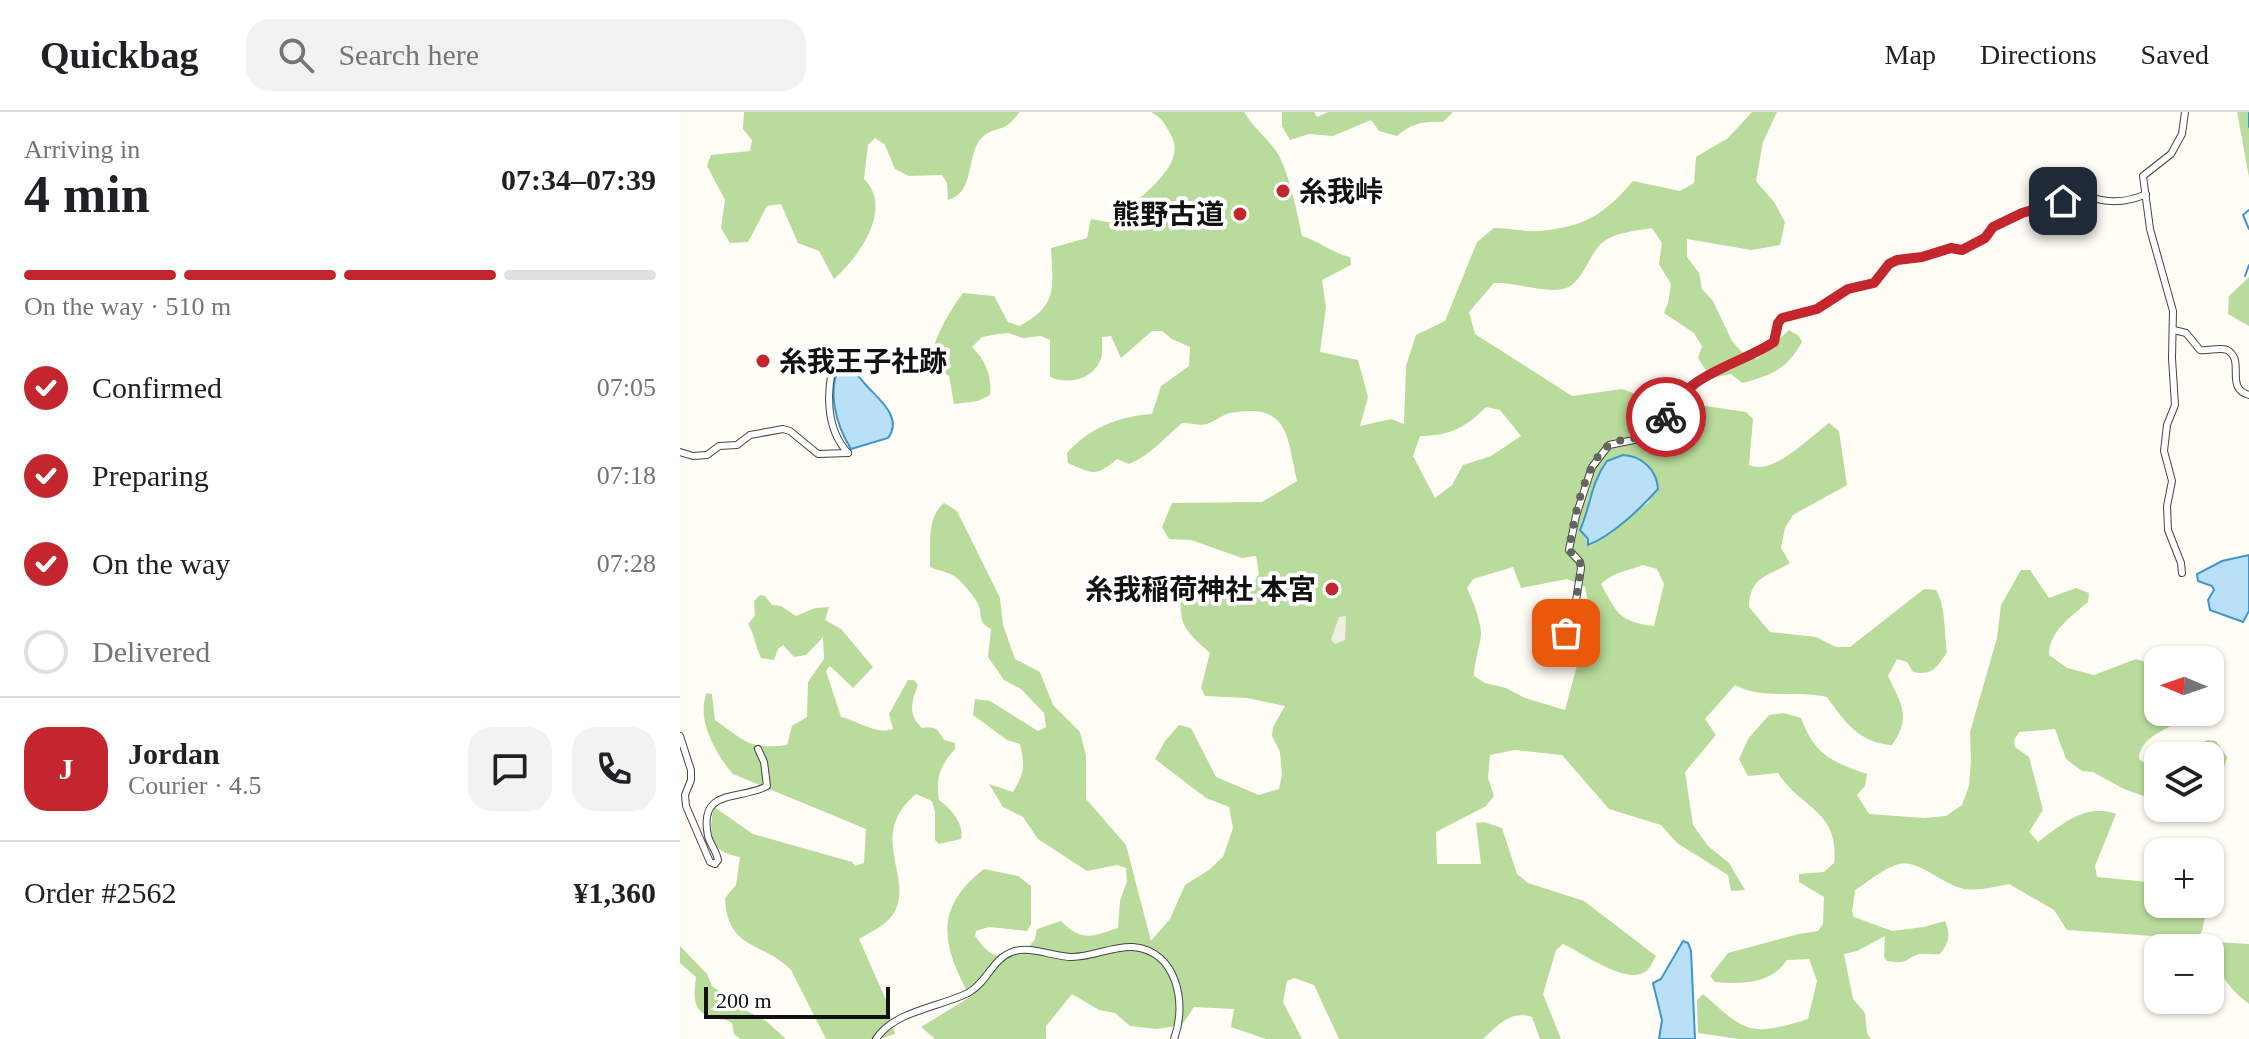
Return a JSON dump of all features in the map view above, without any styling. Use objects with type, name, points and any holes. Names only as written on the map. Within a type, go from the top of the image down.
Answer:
[{"type":"street","points":[[2182,573],[2168,530],[2172,481],[2164,451],[2167,425],[2175,405],[2174,330],[2171,300],[2150,229],[2145,173],[2171,154],[2182,134],[2185,112]]},
{"type":"street","points":[[1566,633],[1574,614],[1581,568],[1580,562],[1569,550],[1572,532],[1592,467],[1609,445],[1639,439],[1657,430],[1672,403],[1695,383],[1774,342],[1782,318],[1817,309],[1848,289],[1874,283],[1889,264],[1897,260],[1922,257],[1951,248],[1962,250],[1985,238],[1993,227],[2022,213],[2056,204],[2078,188],[2090,198],[2125,202],[2146,194]]},
{"type":"street","points":[[2174,330],[2186,333],[2200,350],[2225,349],[2230,352],[2235,361],[2235,383],[2242,393],[2249,395]]},
{"type":"street","points":[[680,452],[693,456],[707,455],[719,446],[737,445],[750,435],[783,429],[795,434],[818,454],[848,453],[836,435],[830,410],[830,381],[835,359]]},
{"type":"street","points":[[680,736],[691,770],[685,795],[686,806],[710,862],[715,864],[718,860],[708,839],[707,811],[712,803],[725,797],[758,791],[767,786],[764,762],[758,749]]},
{"type":"street","points":[[876,1039],[894,1022],[977,987],[999,958],[1015,950],[1073,957],[1132,947],[1148,951],[1162,962],[1178,983],[1179,1012],[1174,1039]]},
{"type":"green space","points":[[744,112],[1020,112],[1008,125],[982,137],[975,148],[966,183],[956,196],[948,200],[947,183],[942,175],[909,176],[895,169],[885,145],[875,138],[868,145],[864,179],[872,191],[875,204],[870,232],[844,270],[834,279],[819,251],[798,243],[781,204],[767,206],[748,242],[730,243],[721,228],[725,200],[707,166],[711,155],[750,151],[752,140],[743,129]]},
{"type":"green space","points":[[1151,112],[1244,112],[1272,146],[1285,168],[1302,236],[1350,257],[1351,265],[1322,280],[1326,307],[1320,352],[1358,360],[1368,397],[1360,426],[1391,419],[1404,424],[1406,366],[1416,335],[1445,321],[1477,242],[1494,228],[1539,231],[1581,222],[1602,211],[1633,181],[1680,191],[1694,183],[1696,157],[1728,138],[1752,112],[1777,112],[1763,142],[1756,181],[1774,202],[1785,222],[1780,245],[1751,250],[1687,239],[1687,257],[1699,273],[1702,289],[1713,301],[1732,341],[1741,351],[1757,359],[1789,330],[1799,336],[1802,342],[1784,365],[1770,374],[1742,383],[1731,374],[1711,378],[1698,358],[1702,346],[1694,333],[1664,313],[1671,284],[1659,264],[1662,243],[1652,228],[1620,234],[1603,242],[1576,282],[1563,289],[1546,290],[1494,283],[1469,312],[1475,334],[1572,396],[1622,389],[1636,394],[1641,417],[1656,439],[1667,438],[1693,404],[1746,412],[1753,419],[1749,465],[1759,467],[1780,460],[1829,423],[1839,431],[1847,485],[1793,515],[1785,528],[1781,548],[1790,563],[1756,583],[1749,607],[1770,632],[1816,637],[1836,647],[1850,647],[1924,589],[1936,590],[1943,612],[1947,652],[1937,666],[1925,673],[1913,672],[1907,662],[1897,659],[1888,676],[1900,702],[1903,718],[1892,745],[1861,735],[1846,722],[1827,697],[1816,695],[1768,694],[1735,685],[1705,719],[1716,735],[1685,772],[1693,825],[1708,846],[1729,863],[1745,890],[1731,891],[1728,875],[1677,843],[1661,825],[1609,809],[1562,755],[1515,750],[1490,755],[1488,778],[1494,796],[1486,806],[1436,832],[1437,864],[1481,864],[1476,823],[1484,822],[1502,828],[1517,874],[1528,883],[1584,901],[1656,956],[1647,971],[1637,975],[1615,971],[1563,944],[1556,950],[1543,994],[1561,1039],[1540,1039],[1532,1017],[1524,1015],[1505,1020],[1483,1039],[1339,1039],[1314,985],[1294,978],[1287,981],[1283,1002],[1302,1039],[1266,1039],[1231,1027],[1234,1009],[1194,1007],[1182,1025],[1157,1029],[1130,1026],[1115,1013],[1099,1010],[1072,994],[1046,1026],[1046,1039],[935,1039],[921,1027],[970,997],[953,961],[947,928],[956,899],[984,869],[1018,876],[1031,886],[1031,924],[1027,931],[989,927],[976,931],[975,936],[986,949],[1000,956],[1023,954],[1035,939],[1037,929],[1061,921],[1068,928],[1087,936],[1118,928],[1120,901],[1127,881],[1126,868],[1117,865],[1087,871],[1038,839],[1023,817],[1003,807],[989,784],[1013,792],[1022,774],[1023,758],[1020,744],[1007,740],[973,715],[975,699],[990,701],[1038,731],[1046,727],[1044,713],[1021,689],[1004,680],[988,657],[991,629],[983,624],[979,606],[971,594],[954,576],[930,567],[932,524],[944,503],[957,511],[1000,598],[1003,625],[1015,659],[1040,672],[1053,705],[1080,732],[1086,756],[1086,799],[1126,845],[1151,941],[1170,919],[1185,885],[1223,857],[1233,828],[1229,807],[1206,798],[1155,759],[1165,741],[1179,725],[1191,728],[1216,777],[1259,795],[1279,789],[1282,775],[1280,752],[1272,736],[1273,727],[1285,706],[1247,698],[1205,696],[1201,688],[1210,653],[1184,625],[1181,609],[1181,586],[1190,581],[1230,594],[1248,593],[1259,574],[1256,556],[1242,558],[1191,540],[1169,539],[1162,527],[1172,503],[1262,502],[1297,481],[1282,426],[1264,413],[1249,411],[1230,413],[1204,425],[1182,423],[1137,460],[1129,464],[1117,459],[1094,472],[1068,463],[1067,453],[1105,425],[1128,417],[1152,414],[1161,386],[1189,366],[1190,347],[1162,331],[1152,331],[1121,358],[1111,336],[1102,337],[1101,358],[1093,371],[1080,379],[1065,380],[1050,377],[1050,340],[1041,336],[1023,338],[1008,333],[982,337],[972,347],[987,369],[990,395],[978,401],[954,404],[949,376],[934,364],[934,348],[942,327],[963,293],[994,296],[1008,322],[1019,326],[1032,319],[1047,303],[1050,294],[1051,248],[1087,238],[1091,219],[1113,223],[1156,184],[1172,160],[1175,147],[1161,119]],"holes":[[[1486,407],[1500,410],[1521,436],[1491,456],[1463,465],[1452,485],[1435,498],[1413,456],[1420,436],[1448,432]],[[1623,455],[1653,495],[1648,503],[1632,513],[1612,533],[1590,546],[1580,529],[1588,510],[1588,501],[1607,461]],[[1643,565],[1657,569],[1664,584],[1654,626],[1626,619],[1611,602],[1601,584],[1616,574]],[[1513,567],[1521,588],[1567,579],[1585,587],[1593,626],[1578,662],[1565,710],[1525,698],[1474,676],[1481,631],[1467,588],[1473,579]]]},
{"type":"green space","points":[[1282,112],[1314,112],[1317,117],[1328,112],[1453,112],[1443,122],[1418,124],[1397,136],[1379,131],[1371,120],[1333,136],[1309,134],[1290,140],[1282,126]]},
{"type":"green space","points":[[2237,112],[2249,112],[2249,177]]},
{"type":"green space","points":[[2249,277],[2249,326],[2228,314],[2229,296]]},
{"type":"green space","points":[[2021,570],[2030,570],[2049,598],[2076,588],[2089,593],[2088,602],[2057,632],[2049,655],[2067,668],[2094,675],[2136,659],[2144,662],[2144,726],[2171,726],[2144,742],[2139,759],[2144,763],[2144,796],[2093,772],[2082,771],[2066,759],[2055,729],[2019,732],[2014,740],[2015,747],[2029,757],[2043,810],[2029,832],[2038,842],[2084,813],[2105,811],[2116,814],[2095,866],[2097,877],[2144,882],[2144,918],[2205,918],[2200,934],[2144,935],[2067,930],[2054,910],[2009,884],[1964,889],[1914,865],[1899,864],[1882,871],[1855,890],[1854,917],[1892,931],[1945,921],[1948,939],[1940,954],[1920,954],[1900,962],[1887,961],[1884,957],[1885,936],[1857,951],[1844,954],[1853,999],[1865,1013],[1867,1033],[1871,1039],[1739,1039],[1698,1033],[1697,1000],[1703,994],[1740,1024],[1750,1028],[1773,1028],[1808,1019],[1817,981],[1809,959],[1787,960],[1772,974],[1754,981],[1715,982],[1710,976],[1728,953],[1818,931],[1823,924],[1824,897],[1799,882],[1799,874],[1824,872],[1834,863],[1831,832],[1817,812],[1778,773],[1748,776],[1739,759],[1748,739],[1769,715],[1784,713],[1801,718],[1812,741],[1825,755],[1867,774],[1865,786],[1857,795],[1869,814],[1924,818],[1946,816],[1962,805],[1969,786],[1970,732],[1997,638],[2001,605]]},
{"type":"green space","points":[[760,595],[765,596],[772,605],[781,606],[796,616],[815,608],[829,607],[825,620],[841,629],[873,667],[853,688],[830,666],[826,671],[841,717],[873,729],[893,729],[889,714],[908,680],[914,680],[918,685],[912,708],[914,718],[922,728],[935,729],[944,740],[955,743],[955,749],[940,772],[938,792],[939,800],[959,822],[961,839],[939,844],[935,840],[932,801],[916,794],[901,810],[894,827],[898,903],[888,920],[859,939],[886,1000],[895,1034],[880,1039],[826,1039],[791,970],[739,936],[727,915],[725,898],[736,885],[740,857],[722,851],[713,841],[711,826],[714,807],[753,834],[852,862],[855,866],[864,863],[866,829],[733,774],[710,736],[704,714],[707,693],[712,694],[715,720],[755,745],[787,745],[792,726],[807,717],[808,682],[824,659],[823,637],[806,655],[794,657],[783,645],[774,660],[761,658],[748,624],[755,616],[754,601]]},
{"type":"green space","points":[[2224,943],[2249,944],[2249,1004],[2224,978]]},
{"type":"green space","points":[[680,946],[707,974],[712,986],[766,1021],[786,1039],[740,1039],[734,1034],[732,1023],[700,1011],[695,1002],[696,977],[680,963]]},
{"type":"shaded area","points":[[1346,616],[1345,640],[1335,644],[1331,640],[1339,617]]},
{"type":"water","points":[[841,363],[854,371],[887,408],[893,423],[888,438],[851,449],[835,407],[834,384]]},
{"type":"water","points":[[1623,455],[1647,465],[1655,476],[1658,489],[1635,513],[1588,545],[1588,539],[1580,530],[1597,478],[1607,461]]},
{"type":"water","points":[[2249,555],[2249,611],[2243,622],[2210,610],[2208,600],[2214,590],[2212,586],[2198,581],[2197,574],[2222,561]]},
{"type":"water","points":[[1683,941],[1688,943],[1691,951],[1695,1039],[1659,1039],[1662,1020],[1653,983],[1661,979]]},
{"type":"waterway","points":[[2249,113],[2249,127]]},
{"type":"waterway","points":[[2249,210],[2243,215],[2249,229]]},
{"type":"waterway","points":[[2245,276],[2249,265]]},
{"type":"way so far","points":[[1566,633],[1574,614],[1581,568],[1580,562],[1569,550],[1580,500],[1592,467],[1609,445],[1639,439],[1657,430],[1666,417]]},
{"type":"place","name":"糸我峠","points":[[1283,191]]},
{"type":"place","name":"熊野古道","points":[[1240,214]]},
{"type":"place","name":"糸我王子社跡","points":[[763,361]]},
{"type":"place","name":"糸我稲荷神社 本宮","points":[[1332,589]]},
{"type":"route","points":[[1666,417],[1672,403],[1695,383],[1774,342],[1782,318],[1817,309],[1848,289],[1874,283],[1889,264],[1897,260],[1922,257],[1951,248],[1962,250],[1985,238],[1993,227],[2022,213],[2063,201]]}]
